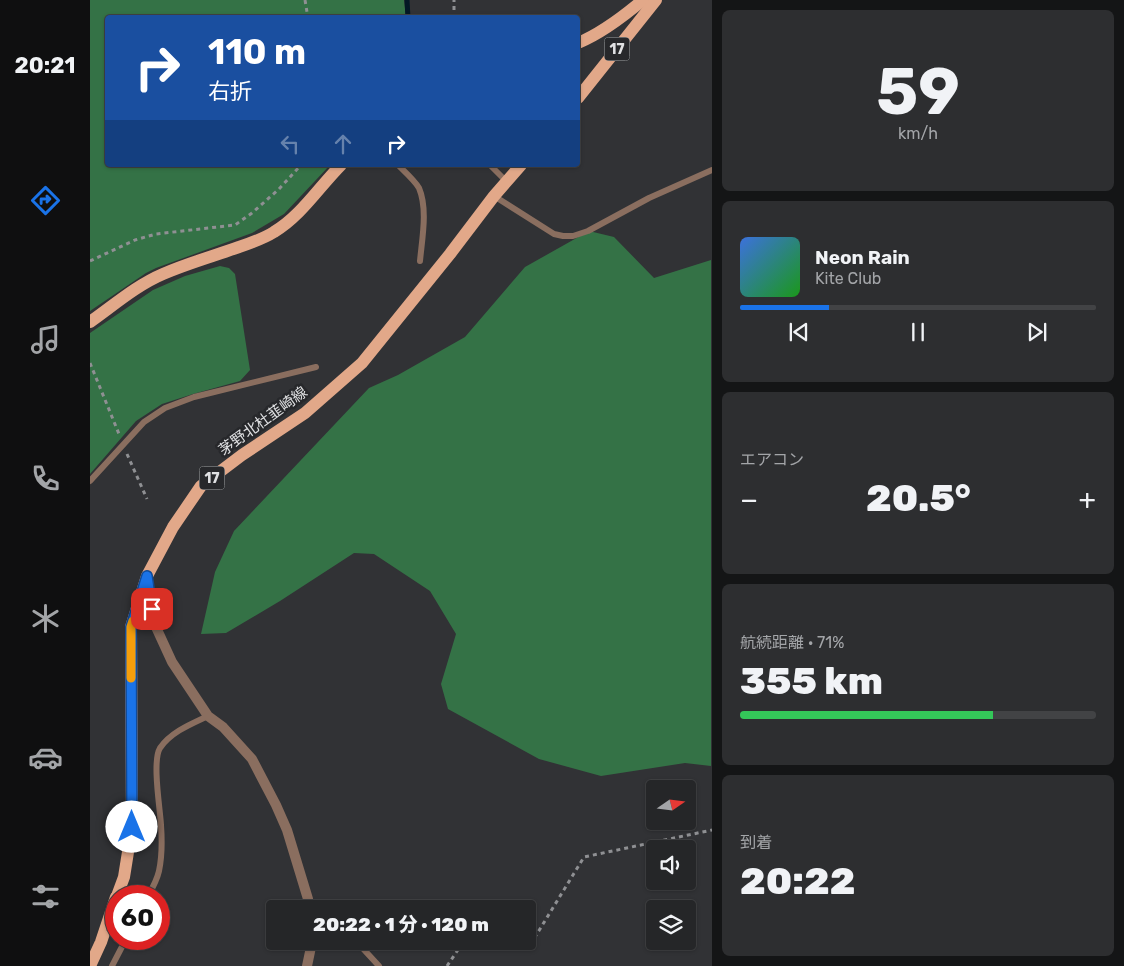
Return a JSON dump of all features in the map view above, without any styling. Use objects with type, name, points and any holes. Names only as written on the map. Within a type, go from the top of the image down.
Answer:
[{"type":"main road","name":"17","points":[[580,42],[630,12],[643,0]]},
{"type":"main road","name":"17","points":[[580,95],[656,0]]},
{"type":"main road","points":[[90,322],[145,283],[164,273],[255,242],[273,233],[298,214],[339,167]]},
{"type":"main road","name":"茅野北杜韮崎線","points":[[121,885],[124,877],[132,827],[131,627],[147,576],[173,527],[201,486],[242,454],[305,413],[362,362],[519,167]]},
{"type":"main road","name":"茅野北杜韮崎線","points":[[90,966],[105,930]]},
{"type":"street","points":[[147,576],[155,625],[172,662],[208,716],[223,727],[252,758],[287,830],[308,900]]},
{"type":"street","points":[[307,966],[310,950]]},
{"type":"lane","points":[[400,167],[418,186],[423,203],[424,230],[420,261]]},
{"type":"lane","points":[[492,167],[506,182]]},
{"type":"lane","points":[[494,196],[554,234],[573,236],[588,231],[649,198],[712,170]]},
{"type":"lane","points":[[90,481],[144,422],[165,408],[194,397],[316,367]]},
{"type":"lane","points":[[153,885],[158,872],[161,848],[156,769],[158,750],[171,736],[208,716]]},
{"type":"lane","points":[[112,966],[120,950]]},
{"type":"lane","points":[[364,950],[379,966]]},
{"type":"path","points":[[305,0],[308,15]]},
{"type":"path","points":[[454,0],[454,15]]},
{"type":"path","points":[[90,260],[135,240],[156,234],[235,225],[279,189],[299,167]]},
{"type":"path","points":[[90,363],[147,499]]},
{"type":"path","points":[[536,936],[584,858],[712,830]]},
{"type":"path","points":[[447,966],[458,950]]},
{"type":"green space","points":[[90,0],[404,0],[406,15],[105,15],[105,167],[328,167],[284,214],[252,233],[146,273],[90,311]]},
{"type":"green space","points":[[589,231],[614,237],[654,278],[711,260],[711,766],[685,763],[601,776],[539,759],[448,709],[441,684],[456,634],[430,591],[374,554],[354,553],[226,633],[201,634],[215,572],[234,531],[369,388],[398,375],[465,337],[525,267]]},
{"type":"green space","points":[[220,266],[229,268],[235,274],[250,370],[240,381],[162,404],[136,421],[90,474],[90,333],[153,290],[185,276]]},
{"type":"waterway","points":[[407,0],[408,15]]},
{"type":"slow traffic","points":[[131,678],[131,627],[133,621]]},
{"type":"route","points":[[132,827],[131,627],[147,576],[152,609]]}]
